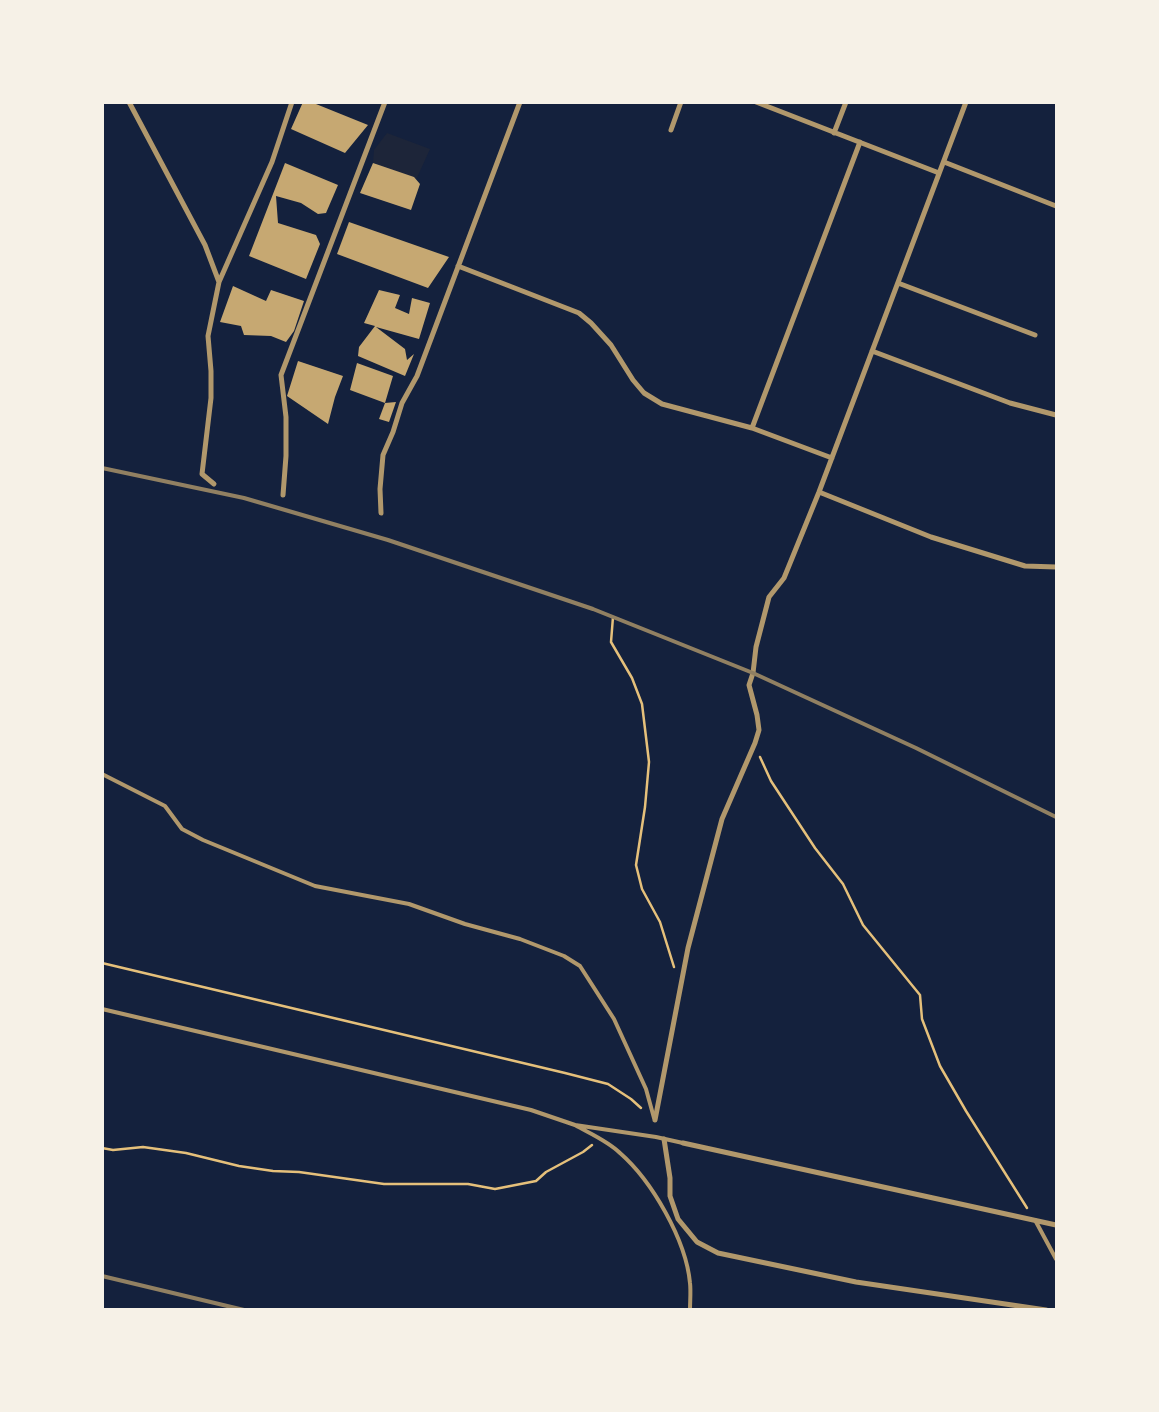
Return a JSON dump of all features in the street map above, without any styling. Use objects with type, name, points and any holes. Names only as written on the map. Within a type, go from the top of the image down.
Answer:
[{"type":"street","points":[[129,102],[205,245],[219,282]]},
{"type":"street","points":[[214,484],[202,474],[211,398],[208,336],[219,282],[272,162],[292,102]]},
{"type":"street","points":[[282,495],[286,456],[286,417],[281,375],[386,102]]},
{"type":"street","points":[[380,512],[383,455],[402,403],[416,376],[520,102]]},
{"type":"street","points":[[671,130],[681,102]]},
{"type":"street","points":[[756,102],[940,173]]},
{"type":"street","points":[[834,133],[846,102]]},
{"type":"street","points":[[655,1120],[688,948],[722,819],[759,730],[757,715],[748,685],[753,673],[756,647],[769,597],[784,578],[819,492],[966,102]]},
{"type":"street","points":[[752,428],[860,142]]},
{"type":"street","points":[[944,162],[1056,206]]},
{"type":"street","points":[[458,266],[579,313],[611,345],[633,380],[644,392],[662,404],[752,428],[832,458]]},
{"type":"street","points":[[898,283],[1034,336]]},
{"type":"street","points":[[872,351],[1010,403],[1056,415]]},
{"type":"street","points":[[819,492],[931,537],[1025,566],[1056,567]]},
{"type":"street","points":[[664,1139],[670,1178],[670,1196],[678,1220],[697,1242],[718,1253],[856,1282],[1046,1310]]},
{"type":"street","points":[[682,1143],[1056,1225]]},
{"type":"lane","points":[[102,774],[165,806],[182,829],[203,840],[315,886],[409,904],[465,924],[520,939],[564,956],[580,966],[614,1019],[646,1089],[655,1120]]},
{"type":"lane","points":[[102,1010],[531,1110],[574,1125],[620,1152],[642,1177],[660,1202],[678,1237],[690,1282],[690,1310]]},
{"type":"lane","points":[[574,1125],[682,1143]]},
{"type":"lane","points":[[1035,1220],[1056,1259]]},
{"type":"path","points":[[613,617],[611,642],[632,678],[642,704],[649,762],[645,807],[636,865],[642,889],[660,922],[674,968],[683,974]]},
{"type":"path","points":[[755,743],[770,781],[815,848],[844,884],[863,925],[920,994],[922,1019],[940,1066],[1035,1220]]},
{"type":"path","points":[[102,963],[608,1084],[631,1099],[655,1120]]},
{"type":"path","points":[[102,1148],[113,1150],[143,1147],[186,1153],[273,1172],[299,1172],[384,1184],[468,1184],[495,1189],[536,1181],[546,1172],[583,1152],[599,1139]]},
{"type":"shaded area","points":[[387,133],[430,149],[416,180],[373,163],[374,150]]},
{"type":"building","points":[[303,102],[311,102],[368,125],[345,153],[291,129]]},
{"type":"building","points":[[285,163],[338,185],[326,213],[318,214],[301,203],[276,196],[278,223],[316,235],[320,244],[306,279],[249,256]]},
{"type":"building","points":[[373,163],[414,177],[420,184],[411,210],[360,193]]},
{"type":"building","points":[[349,222],[449,257],[428,288],[337,254]]},
{"type":"building","points":[[233,286],[266,301],[271,290],[304,301],[294,331],[286,342],[271,336],[244,335],[241,326],[220,322]]},
{"type":"building","points":[[379,290],[400,295],[395,308],[409,314],[412,298],[430,303],[419,339],[376,327],[405,349],[407,360],[414,354],[405,376],[358,356],[359,347],[375,326],[364,323]]},
{"type":"building","points":[[298,361],[343,376],[328,424],[287,396]]},
{"type":"building","points":[[357,363],[393,376],[385,403],[350,390]]},
{"type":"building","points":[[396,402],[389,422],[379,419],[385,403]]},
{"type":"railway","points":[[102,468],[244,498],[388,540],[593,609],[753,673],[916,748],[1056,817]]},
{"type":"railway","points":[[102,1276],[244,1310]]}]
